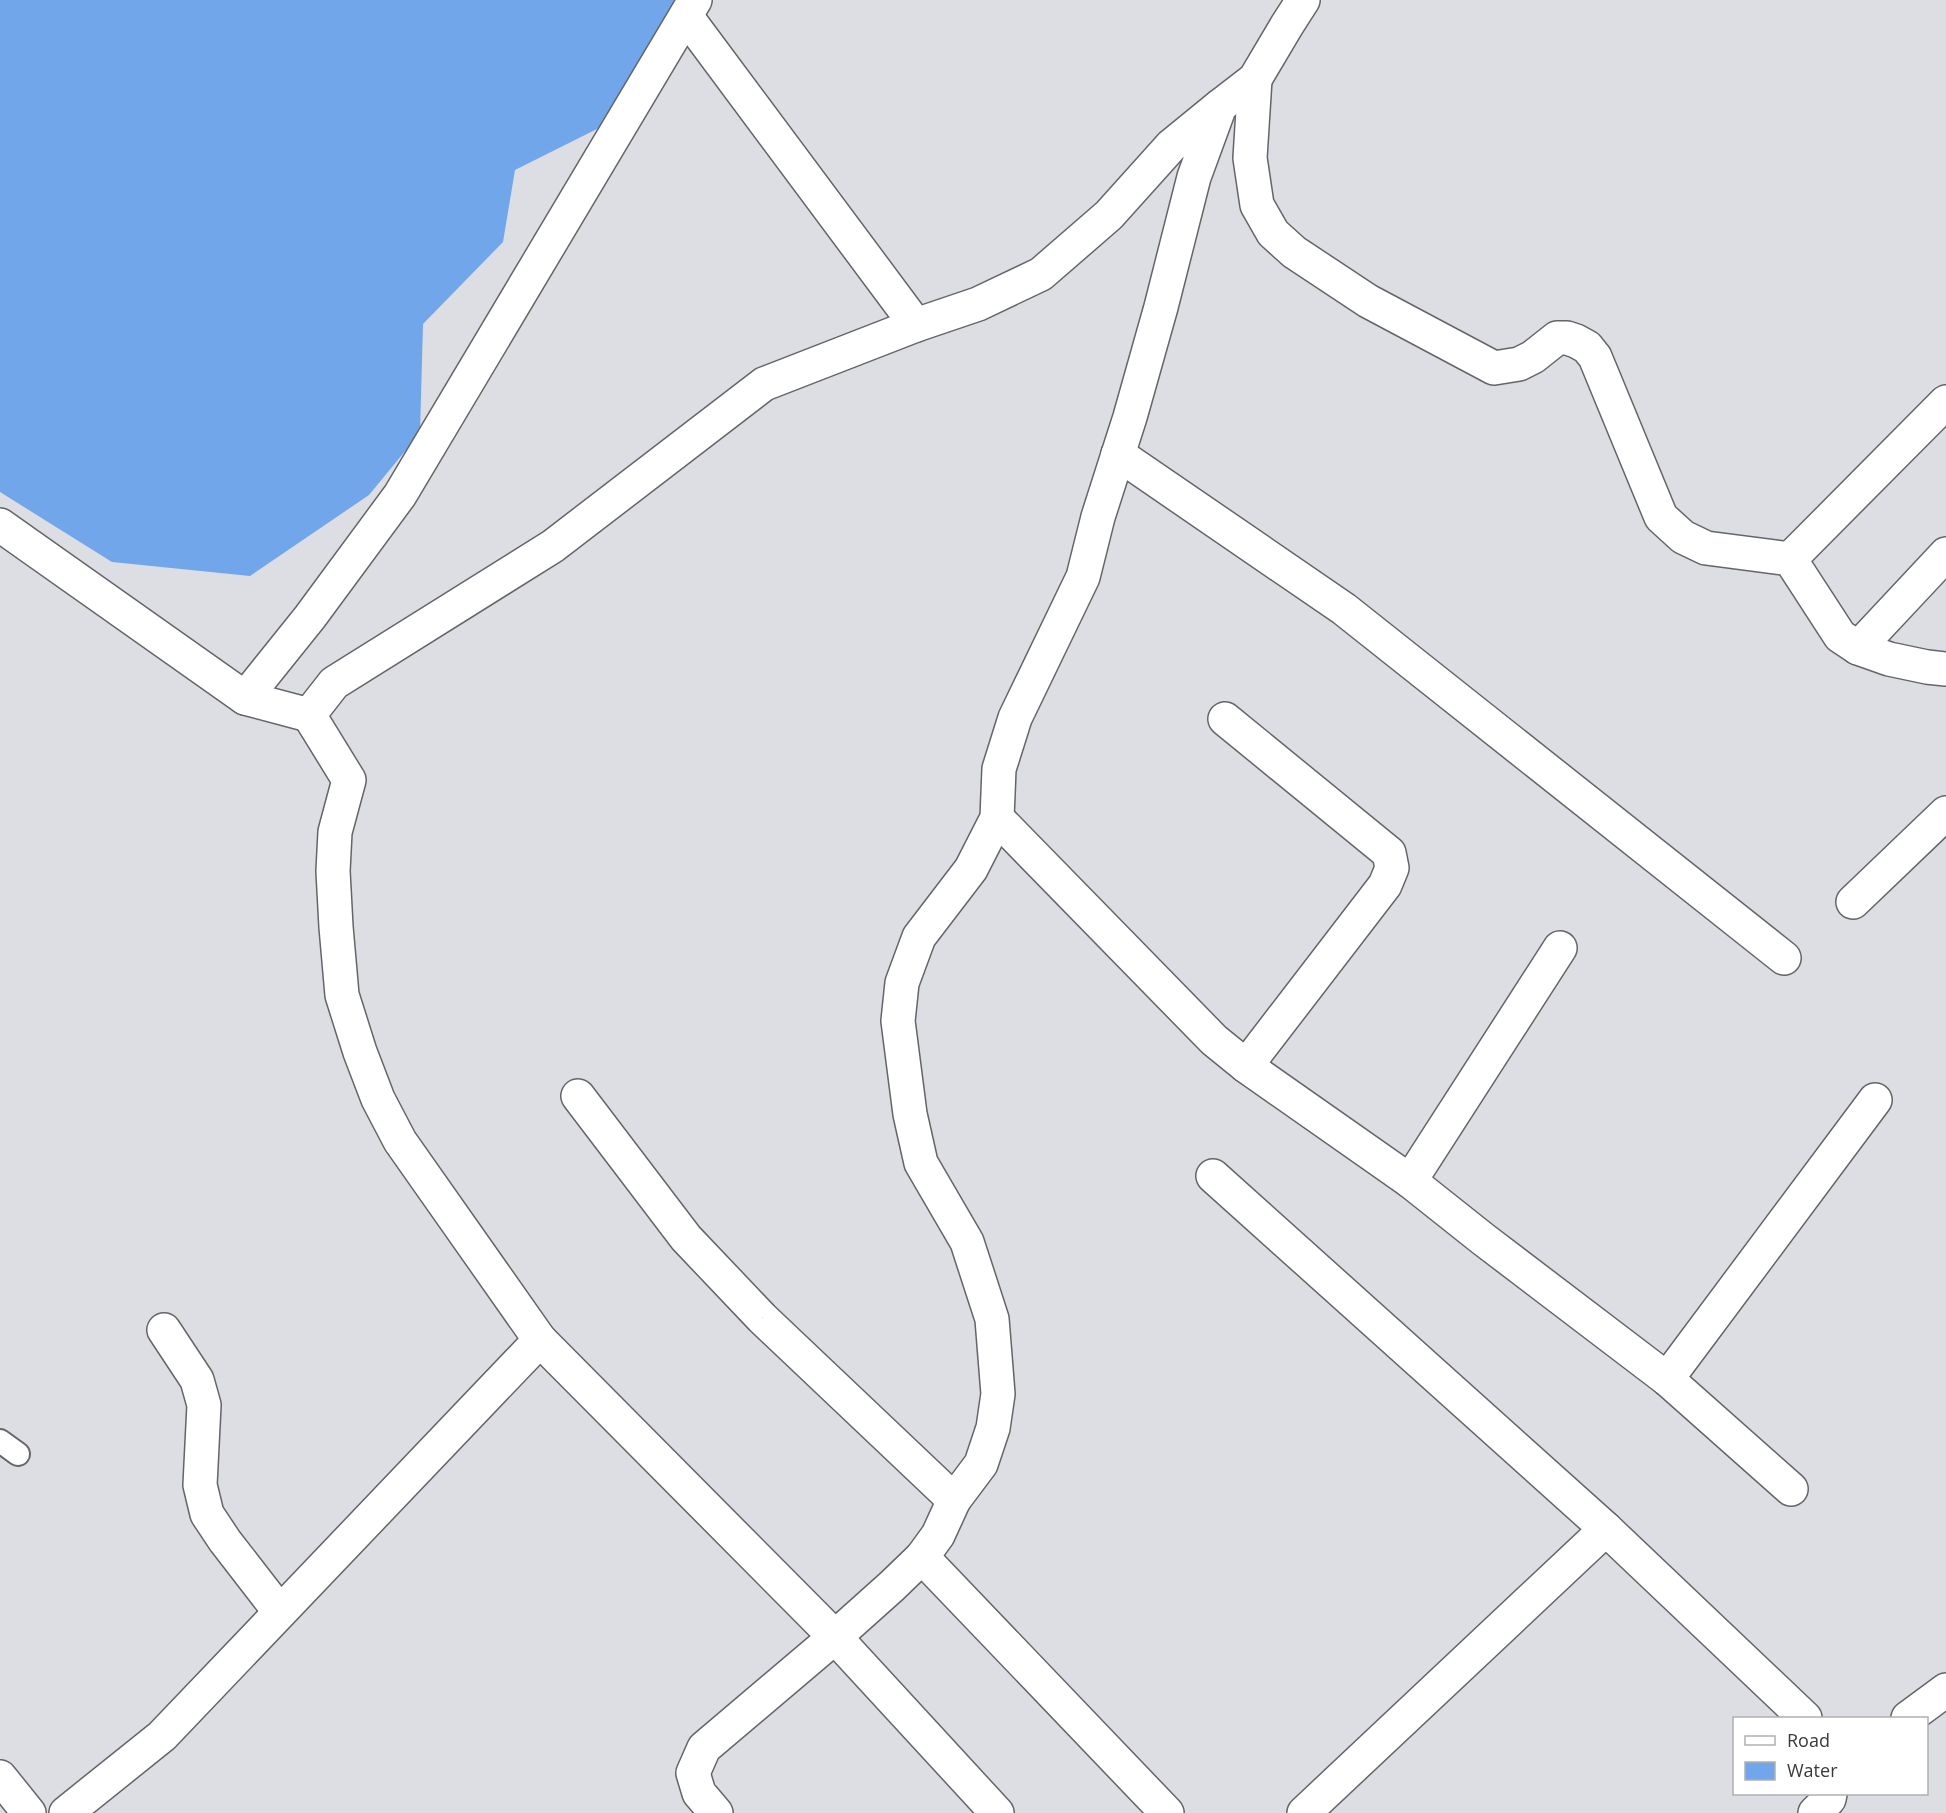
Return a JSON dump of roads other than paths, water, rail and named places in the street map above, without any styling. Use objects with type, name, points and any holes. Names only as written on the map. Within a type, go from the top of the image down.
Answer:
[{"type":"street","points":[[309,715],[334,683],[553,546],[764,384],[916,325],[978,304],[1041,274],[1109,215],[1170,146],[1255,79],[1304,0]]},
{"type":"street","points":[[245,698],[310,617],[400,495],[691,8],[916,325]]},
{"type":"street","points":[[1255,79],[1250,158],[1257,205],[1273,233],[1294,252],[1368,301],[1494,368],[1519,364],[1533,357],[1557,338],[1567,338],[1587,347],[1595,357],[1660,517],[1683,537],[1706,548],[1790,559],[1840,636],[1858,648],[1889,659],[1946,669]]},
{"type":"street","points":[[716,1813],[699,1793],[693,1773],[704,1748],[835,1637],[921,1557],[938,1535],[954,1500],[981,1464],[993,1428],[998,1394],[992,1319],[967,1242],[921,1163],[910,1114],[898,1021],[902,984],[920,937],[971,869],[997,818],[999,769],[1015,718],[1083,577],[1098,517],[1161,307],[1194,177],[1220,106]]},
{"type":"street","points":[[1790,559],[1946,402]]},
{"type":"street","points":[[1118,454],[1344,609],[1784,958]]},
{"type":"street","points":[[0,525],[245,698],[309,715],[349,780],[335,832],[334,882],[342,995],[378,1100],[400,1141],[540,1340],[835,1637],[997,1813]]},
{"type":"street","points":[[1858,648],[1946,554]]},
{"type":"street","points":[[1225,719],[1389,853],[1392,868],[1385,885],[1246,1066]]},
{"type":"street","points":[[1853,902],[1946,813]]},
{"type":"street","points":[[997,818],[1214,1040],[1246,1066],[1410,1181],[1667,1379],[1791,1489]]},
{"type":"street","points":[[1410,1181],[1560,948]]},
{"type":"street","points":[[578,1096],[686,1238],[762,1318],[954,1500]]},
{"type":"street","points":[[1667,1379],[1875,1100]]},
{"type":"street","points":[[1213,1176],[1606,1529],[1803,1717]]},
{"type":"street","points":[[164,1330],[197,1380],[204,1405],[200,1485],[207,1514],[280,1612]]},
{"type":"street","points":[[66,1813],[162,1736],[540,1340]]},
{"type":"street","points":[[1304,1813],[1606,1529]]},
{"type":"street","points":[[921,1557],[1167,1813]]},
{"type":"street","points":[[1911,1717],[1946,1690]]},
{"type":"street","points":[[0,1777],[29,1813]]},
{"type":"water","points":[[0,0],[679,0],[609,123],[515,170],[503,242],[423,324],[420,433],[369,495],[250,576],[112,562],[0,492]]}]
